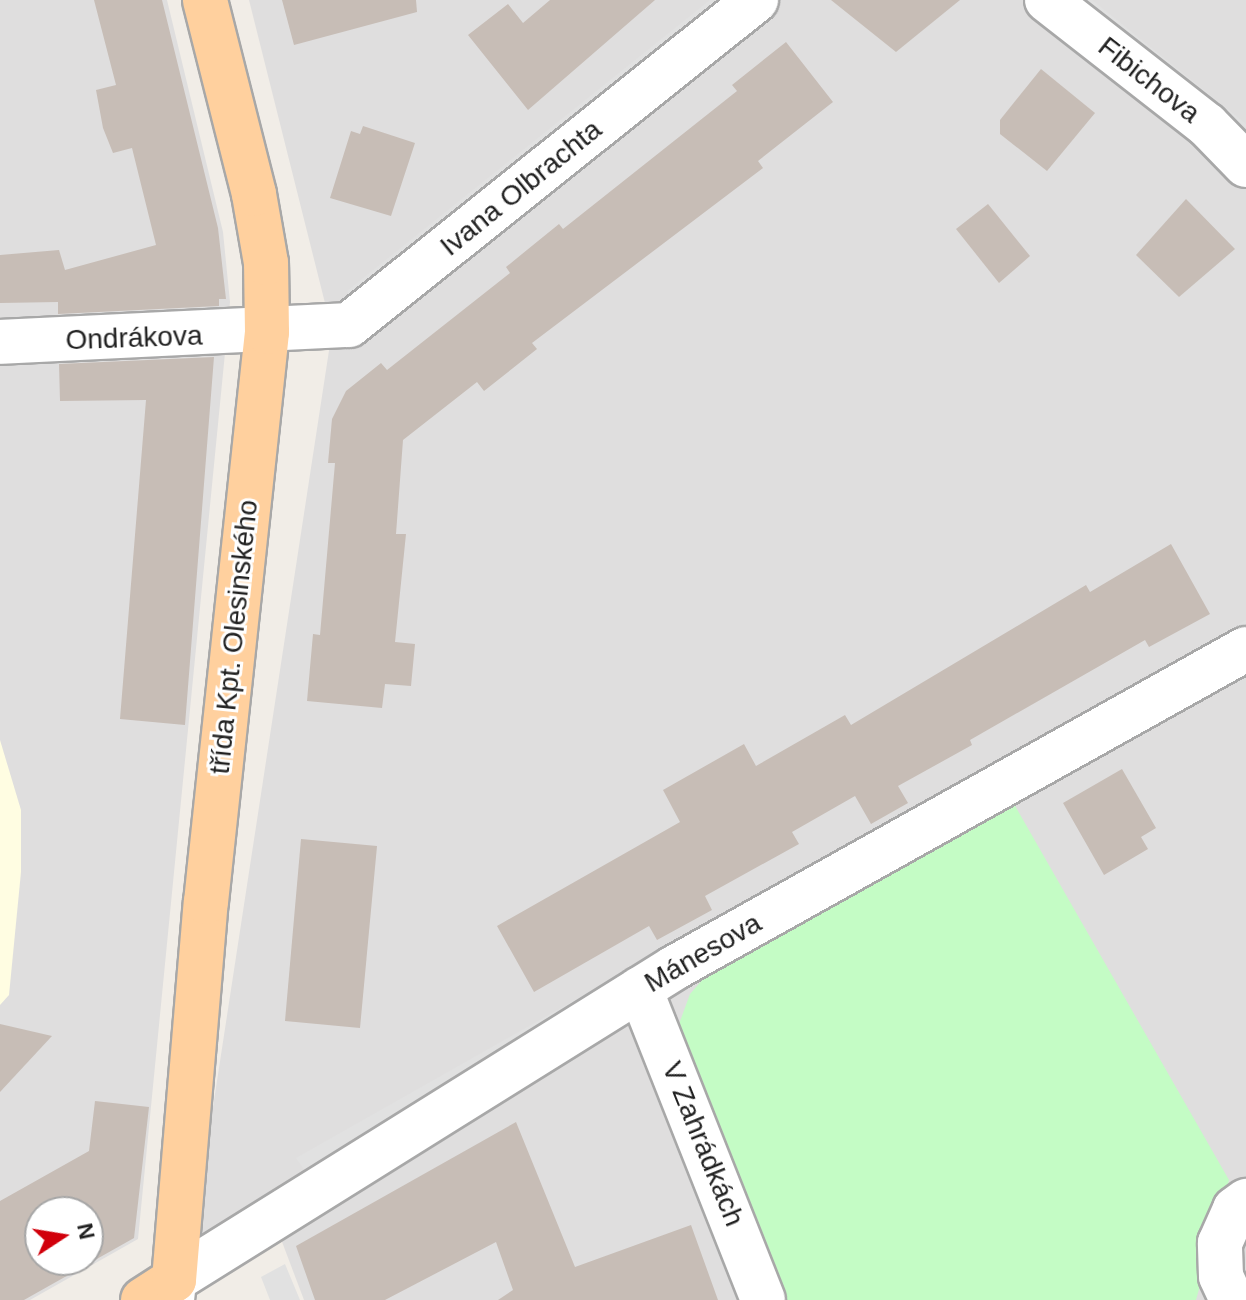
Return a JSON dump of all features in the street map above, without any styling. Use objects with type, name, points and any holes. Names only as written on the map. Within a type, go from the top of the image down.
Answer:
[{"type":"main road","name":"třída Kpt. Olesinského","points":[[163,1293],[267,332],[266,263],[254,194],[205,0]]},
{"type":"street","name":"Ivana Olbrachta","points":[[267,332],[349,325],[756,0]]},
{"type":"street","name":"Fibichova","points":[[1047,0],[1207,125],[1246,165]]},
{"type":"street","name":"Ondrákova","points":[[0,342],[267,332]]},
{"type":"street","name":"Mánesova","points":[[163,1293],[640,989],[1246,649]]},
{"type":"street","name":"V Zahrádkách","points":[[640,989],[763,1300]]},
{"type":"street","points":[[1232,1300],[1221,1276],[1220,1243],[1235,1209],[1246,1201]]},
{"type":"shaded area","points":[[0,0],[167,0],[223,232],[230,302],[138,1239],[104,1258],[104,1196],[24,1196],[24,1276],[72,1276],[30,1300],[0,1300]]},
{"type":"shaded area","points":[[249,0],[1246,0],[1246,1300],[304,1300],[273,1218],[188,1270],[332,331]]},
{"type":"shaded area","points":[[710,0],[742,0],[360,308],[347,291]]},
{"type":"shaded area","points":[[1055,0],[1092,0],[1246,124],[1246,151]]},
{"type":"shaded area","points":[[1246,620],[1246,643],[308,1175],[296,1158]]},
{"type":"shaded area","points":[[0,740],[21,810],[21,872],[9,995],[0,1005]]},
{"type":"shaded area","points":[[285,1264],[300,1300],[270,1300],[261,1277]]},
{"type":"green space","points":[[1014,804],[1229,1180],[1196,1300],[783,1300],[679,1024],[690,994],[711,970]]},
{"type":"building","points":[[94,0],[162,0],[218,228],[226,299],[219,299],[219,306],[58,314],[58,302],[0,303],[0,255],[59,250],[65,270],[156,245],[132,148],[113,153],[103,128],[96,90],[116,85]]},
{"type":"building","points":[[282,0],[416,0],[417,12],[294,45]]},
{"type":"building","points":[[550,0],[655,0],[528,110],[468,35],[508,4],[523,23]]},
{"type":"building","points":[[831,0],[960,0],[896,52]]},
{"type":"building","points":[[786,42],[833,102],[758,161],[763,168],[532,343],[537,349],[484,391],[477,382],[403,440],[396,534],[406,534],[395,642],[415,644],[411,686],[385,684],[382,708],[307,701],[313,634],[320,635],[335,463],[328,463],[332,419],[346,391],[381,363],[387,370],[510,273],[506,267],[559,224],[563,229],[737,91],[732,85]]},
{"type":"building","points":[[1041,69],[1095,113],[1047,171],[1000,134],[1000,120]]},
{"type":"building","points":[[363,126],[415,143],[391,216],[330,198],[351,131],[360,134]]},
{"type":"building","points":[[1186,199],[1235,249],[1179,297],[1136,255]]},
{"type":"building","points":[[988,204],[1030,256],[999,283],[956,229]]},
{"type":"building","points":[[214,357],[185,725],[120,719],[146,400],[60,401],[59,364]]},
{"type":"building","points":[[1171,544],[1210,614],[1149,647],[1145,640],[970,740],[972,745],[898,786],[908,803],[871,824],[855,796],[792,832],[799,844],[705,896],[712,910],[657,940],[649,926],[534,992],[497,926],[680,822],[663,790],[744,744],[756,766],[845,715],[851,725],[1086,585],[1090,592]]},
{"type":"building","points":[[1122,769],[1156,828],[1141,837],[1148,849],[1104,875],[1063,803]]},
{"type":"building","points":[[301,839],[377,846],[360,1028],[285,1021]]},
{"type":"building","points":[[0,1024],[52,1036],[0,1092]]},
{"type":"building","points":[[95,1101],[149,1107],[134,1238],[104,1255],[104,1196],[24,1196],[24,1276],[67,1276],[24,1300],[0,1300],[0,1201],[89,1151]]},
{"type":"building","points":[[516,1122],[575,1267],[691,1225],[718,1300],[498,1300],[513,1290],[496,1242],[385,1300],[315,1300],[296,1246]]}]
